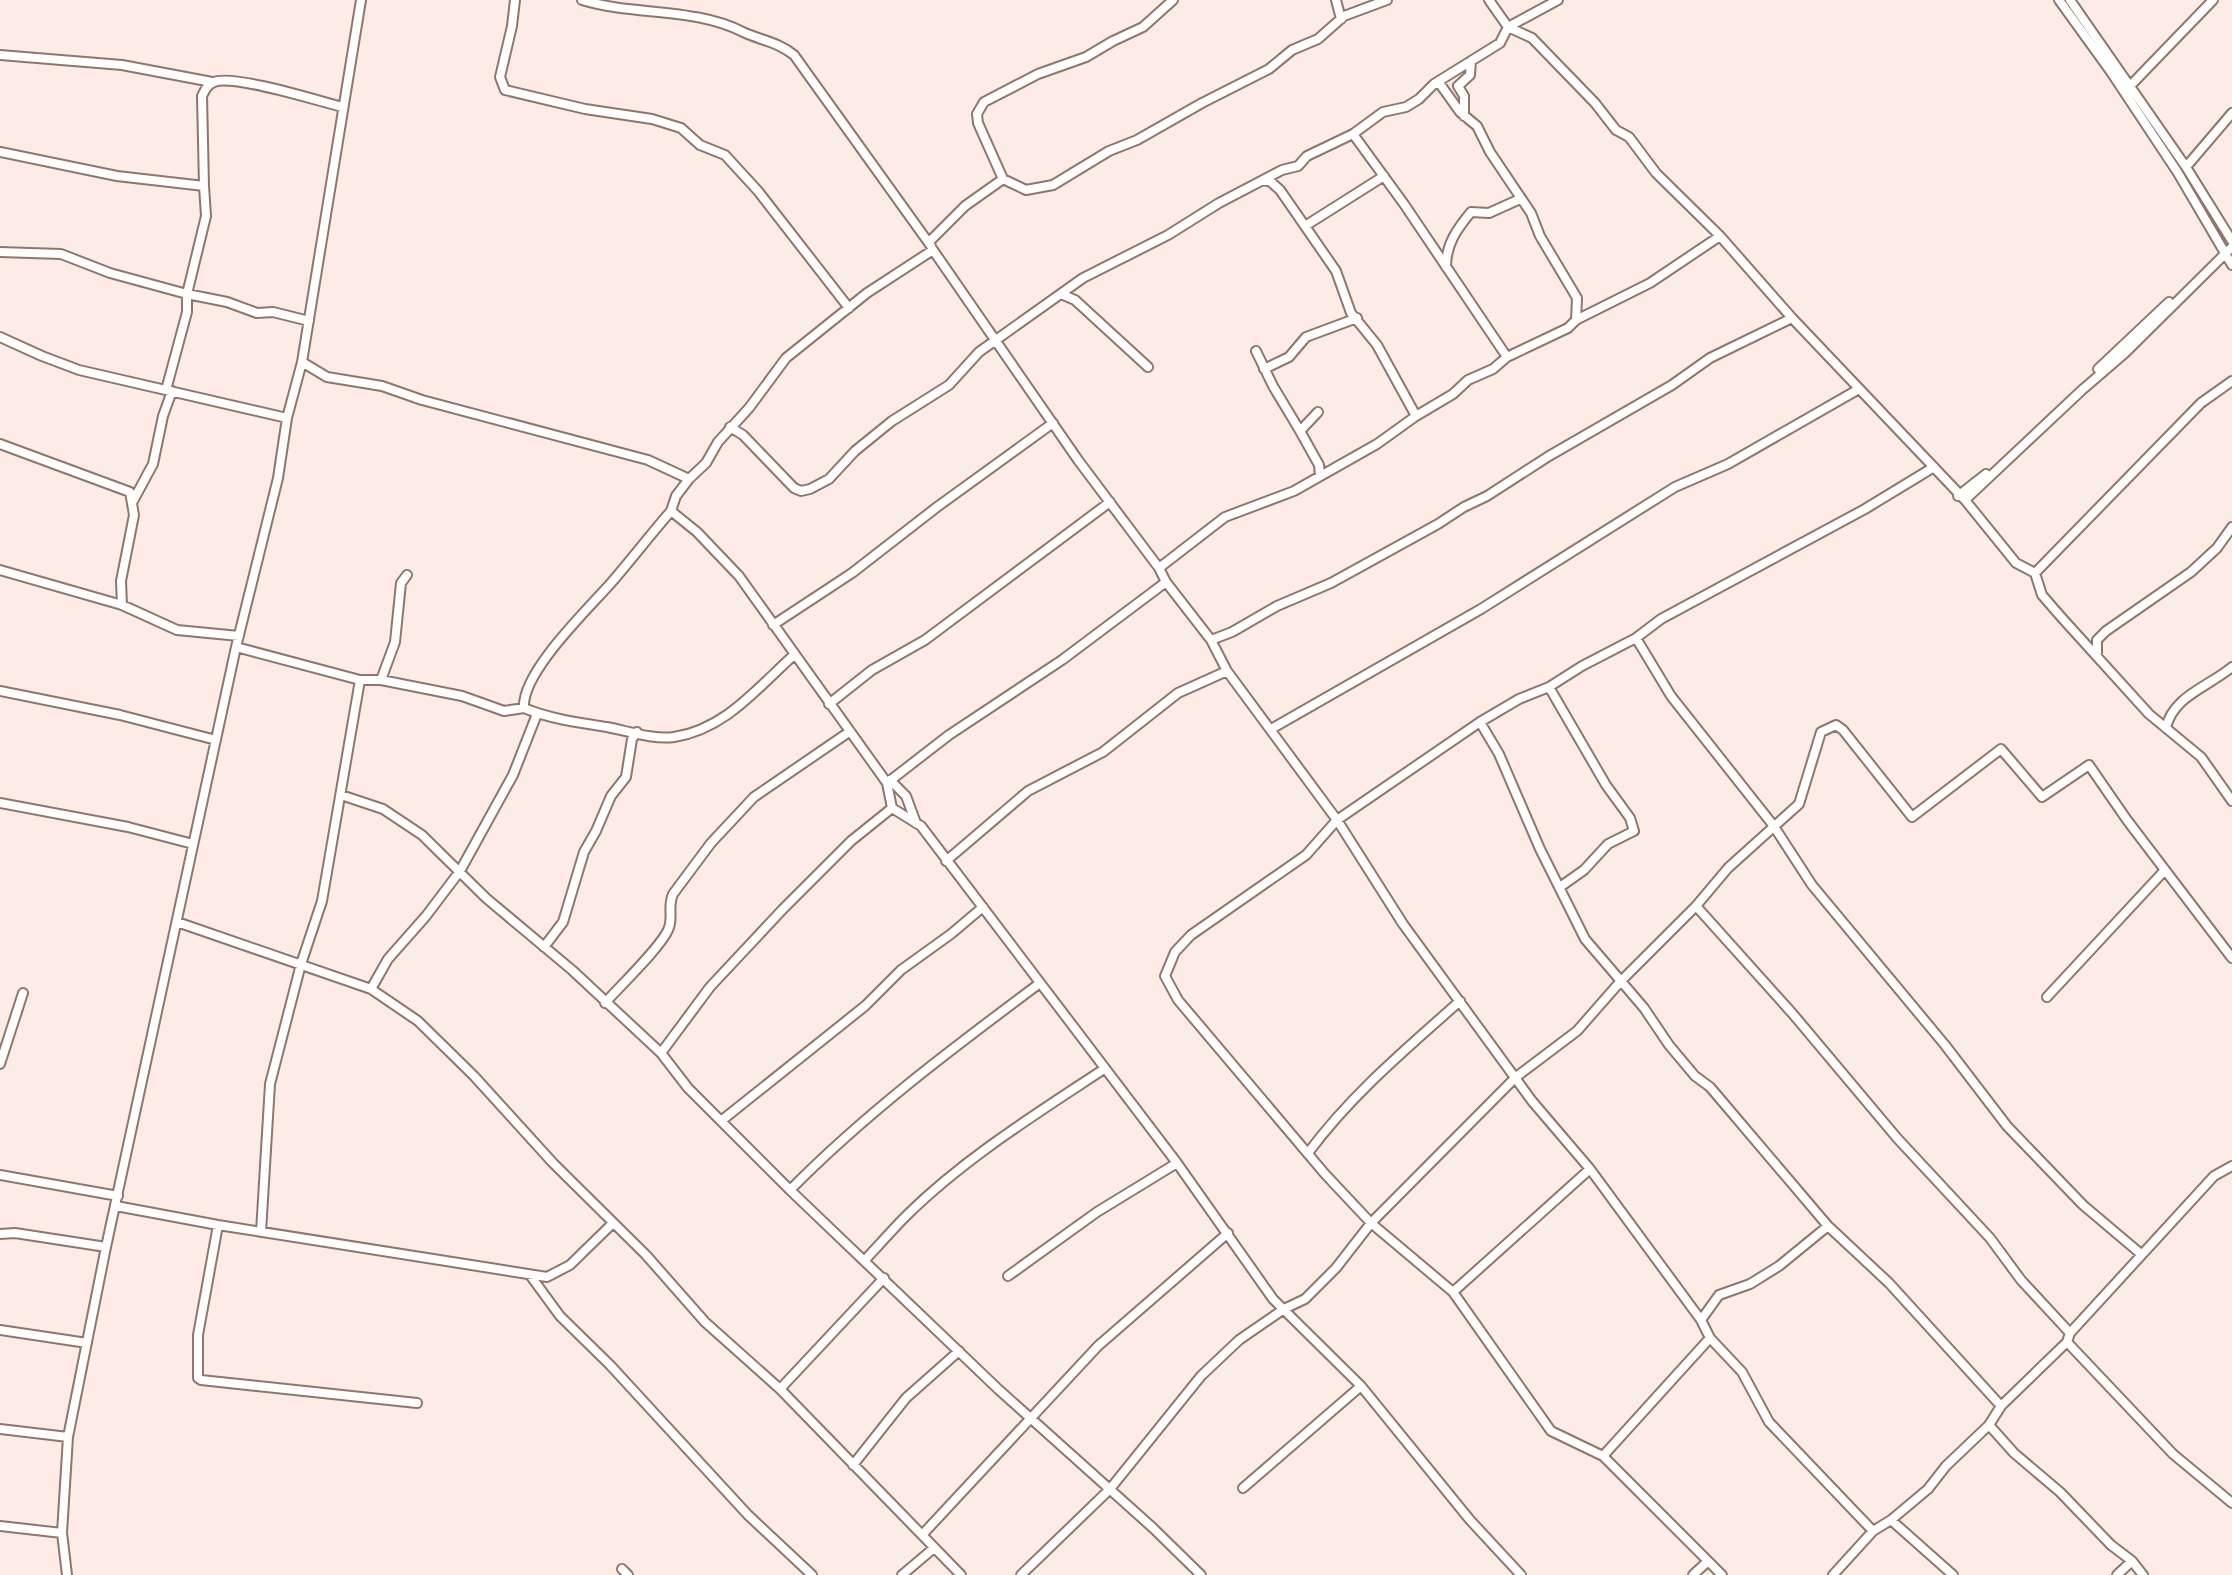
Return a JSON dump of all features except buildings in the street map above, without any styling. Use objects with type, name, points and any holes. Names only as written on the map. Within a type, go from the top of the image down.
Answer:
[{"type":"street","points":[[67,1575],[62,1533],[68,1437],[193,844],[302,362],[361,0]]},
{"type":"street","points":[[515,0],[500,77],[505,90],[585,109],[652,119],[681,128],[700,145],[725,155],[758,191],[849,308]]},
{"type":"street","points":[[582,0],[723,24],[782,46],[794,55],[1166,582],[1211,640],[1227,671],[1337,820],[1403,924],[1532,1101],[1590,1169],[1701,1320],[1710,1338],[1742,1372],[1769,1422],[1873,1531]]},
{"type":"street","points":[[1173,0],[1143,27],[984,102],[977,114],[978,123],[1003,179],[1026,190],[1053,185],[1109,151],[1137,140],[1269,69],[1292,50],[1318,39],[1344,16],[1387,0]]},
{"type":"street","points":[[1336,0],[1341,19]]},
{"type":"street","points":[[1489,0],[1508,27],[1532,38],[1595,103],[1616,130],[1629,137],[1656,173],[1720,236],[1792,318],[1934,467],[2016,563],[2035,573],[2042,595],[2149,714],[2201,757],[2231,798]]},
{"type":"street","points":[[730,427],[743,435],[794,488],[801,491],[810,489],[829,479],[855,451],[892,421],[949,385],[979,352],[1083,278],[1168,235],[1219,203],[1282,170],[1298,166],[1307,156],[1353,134],[1383,112],[1406,107],[1434,84],[1500,43],[1508,27],[1558,0]]},
{"type":"street","points":[[1961,498],[2125,353],[2232,244],[2059,0]]},
{"type":"street","points":[[2070,0],[2130,86],[2182,170],[2232,265]]},
{"type":"street","points":[[2130,86],[2213,0]]},
{"type":"street","points":[[0,55],[122,65],[212,82],[235,81],[342,107]]},
{"type":"street","points":[[1464,116],[1464,96],[1458,86],[1470,75],[1471,61]]},
{"type":"street","points":[[133,501],[153,464],[206,216],[202,96],[212,82]]},
{"type":"street","points":[[1434,84],[1440,84],[1464,116],[1477,126],[1483,141],[1531,213],[1540,236],[1577,298],[1576,320]]},
{"type":"street","points":[[2182,170],[2232,113]]},
{"type":"street","points":[[2182,170],[2214,127]]},
{"type":"street","points":[[1353,134],[1507,357]]},
{"type":"street","points":[[0,152],[117,176],[204,186]]},
{"type":"street","points":[[1305,226],[1384,176]]},
{"type":"street","points":[[524,708],[526,691],[547,656],[671,511],[676,496],[706,463],[730,427],[749,408],[786,358],[931,246],[965,206],[1003,179]]},
{"type":"street","points":[[1263,180],[1280,190],[1336,271],[1348,305],[1377,345],[1416,416]]},
{"type":"street","points":[[1446,267],[1446,255],[1455,231],[1471,212],[1489,213],[1520,199]]},
{"type":"street","points":[[1159,568],[1225,517],[1294,491],[1377,444],[1453,394],[1468,380],[1650,283],[1720,236]]},
{"type":"street","points":[[1961,498],[2222,251]]},
{"type":"street","points":[[0,252],[61,254],[110,273],[227,302],[257,313],[273,312],[309,321]]},
{"type":"street","points":[[1061,294],[1068,295],[1086,310],[1148,367]]},
{"type":"street","points":[[1264,369],[1289,357],[1306,337],[1357,318]]},
{"type":"street","points":[[1211,640],[1331,583],[1438,524],[1672,385],[1710,358],[1792,318]]},
{"type":"street","points":[[0,337],[79,370],[287,418]]},
{"type":"street","points":[[1256,351],[1319,465],[1320,476]]},
{"type":"street","points":[[302,362],[327,377],[382,386],[422,400],[648,460],[689,479]]},
{"type":"street","points":[[2035,573],[2201,403],[2232,381]]},
{"type":"street","points":[[1271,729],[1481,609],[1675,487],[1728,464],[1859,389]]},
{"type":"street","points":[[1300,431],[1318,412]]},
{"type":"street","points":[[773,625],[852,573],[1053,423]]},
{"type":"street","points":[[0,444],[130,492],[134,515],[121,581],[122,605]]},
{"type":"street","points":[[1722,1575],[1603,1456],[1551,1431],[1453,1292],[1371,1223],[1290,1135],[1178,1000],[1165,976],[1175,952],[1191,935],[1306,855],[1337,820],[1480,722],[1519,699],[1549,687],[1636,638],[1661,619],[1865,509],[1934,467]]},
{"type":"street","points":[[829,704],[872,670],[925,640],[1110,502]]},
{"type":"street","points":[[671,511],[697,532],[739,576],[849,732],[889,781],[906,796],[916,823],[1177,1163],[1273,1299],[1361,1386],[1470,1520],[1521,1575]]},
{"type":"street","points":[[2097,655],[2097,640],[2106,631],[2191,572],[2217,548],[2232,527]]},
{"type":"street","points":[[0,570],[122,605],[177,630],[239,636]]},
{"type":"street","points":[[381,680],[395,642],[401,583],[407,575]]},
{"type":"street","points":[[889,781],[996,701],[1062,660],[1166,582]]},
{"type":"street","points":[[1636,638],[1671,696],[1773,825],[1812,885],[1945,1045],[2007,1126],[2083,1205],[2141,1254]]},
{"type":"street","points":[[236,647],[360,680],[381,680],[462,696],[504,711],[524,708],[537,714],[674,737],[718,721],[749,698],[794,655]]},
{"type":"street","points":[[2166,728],[2176,704],[2232,667]]},
{"type":"street","points":[[946,861],[1028,791],[1103,752],[1178,693],[1227,671]]},
{"type":"street","points":[[261,1232],[270,1084],[301,964],[322,901],[360,680]]},
{"type":"street","points":[[1549,687],[1606,785],[1630,818],[1634,831],[1608,844],[1584,870],[1560,887]]},
{"type":"street","points":[[0,691],[120,715],[216,740]]},
{"type":"street","points":[[371,989],[388,959],[460,871],[513,775],[537,714]]},
{"type":"street","points":[[1480,722],[1499,754],[1540,849],[1585,939],[1644,1008],[1695,1076],[1710,1087],[1828,1226],[1889,1283],[2001,1406]]},
{"type":"street","points":[[1021,1575],[1110,1489],[1201,1376],[1239,1340],[1284,1309],[1305,1299],[1336,1268],[1371,1223],[1516,1077],[1577,1031],[1728,868],[1799,804],[1821,732],[1836,725],[1843,730],[1912,817],[2001,749],[2042,797],[2089,765],[2232,958]]},
{"type":"street","points":[[544,947],[563,922],[584,852],[611,796],[626,777],[632,739],[637,732]]},
{"type":"street","points":[[605,1003],[665,936],[671,921],[669,911],[673,894],[711,843],[754,797],[849,732]]},
{"type":"street","points":[[889,781],[892,808]]},
{"type":"street","points":[[341,795],[370,803],[422,835],[486,898],[661,1053],[688,1088],[790,1190],[1201,1575]]},
{"type":"street","points":[[0,803],[128,827],[193,844]]},
{"type":"street","points":[[892,808],[916,823]]},
{"type":"street","points":[[661,1053],[710,987],[783,909],[851,841],[892,808]]},
{"type":"street","points":[[2047,997],[2165,870]]},
{"type":"street","points":[[1696,906],[1792,1013],[1897,1138],[1990,1238],[2068,1338],[2173,1454],[2232,1503]]},
{"type":"street","points":[[721,1121],[865,1006],[901,970],[931,950],[983,907]]},
{"type":"street","points":[[177,922],[371,989],[418,1021],[474,1076],[705,1322],[780,1389],[961,1575]]},
{"type":"street","points":[[790,1190],[835,1144],[932,1063],[1040,983]]},
{"type":"street","points":[[0,1064],[23,993]]},
{"type":"street","points":[[1308,1153],[1332,1120],[1376,1075],[1460,1001]]},
{"type":"street","points":[[865,1260],[909,1214],[966,1165],[1019,1124],[1104,1069]]},
{"type":"street","points":[[1008,1276],[1097,1212],[1177,1163]]},
{"type":"street","points":[[1833,1575],[1873,1531],[1928,1489],[2214,1176],[2232,1166]]},
{"type":"street","points":[[1453,1292],[1590,1169]]},
{"type":"street","points":[[0,1175],[218,1225],[547,1277],[560,1272],[613,1223]]},
{"type":"street","points":[[218,1225],[198,1335],[198,1378],[417,1403]]},
{"type":"street","points":[[1701,1320],[1719,1295],[1750,1284],[1779,1266],[1828,1226]]},
{"type":"street","points":[[0,1234],[15,1233],[106,1247]]},
{"type":"street","points":[[922,1535],[1098,1346],[1228,1233]]},
{"type":"street","points":[[530,1275],[560,1316],[610,1365],[748,1515],[812,1575]]},
{"type":"street","points":[[780,1389],[884,1278]]},
{"type":"street","points":[[0,1330],[87,1343]]},
{"type":"street","points":[[1603,1456],[1710,1338]]},
{"type":"street","points":[[853,1465],[906,1398],[959,1351]]},
{"type":"street","points":[[1243,1488],[1361,1386]]},
{"type":"street","points":[[1989,1425],[2014,1453],[2060,1492],[2143,1575]]},
{"type":"street","points":[[0,1429],[68,1437]]},
{"type":"street","points":[[1891,1520],[1953,1575]]},
{"type":"street","points":[[0,1526],[62,1533]]},
{"type":"street","points":[[902,1575],[934,1548]]},
{"type":"street","points":[[2117,1575],[2132,1561]]},
{"type":"street","points":[[1693,1575],[1707,1562]]}]
